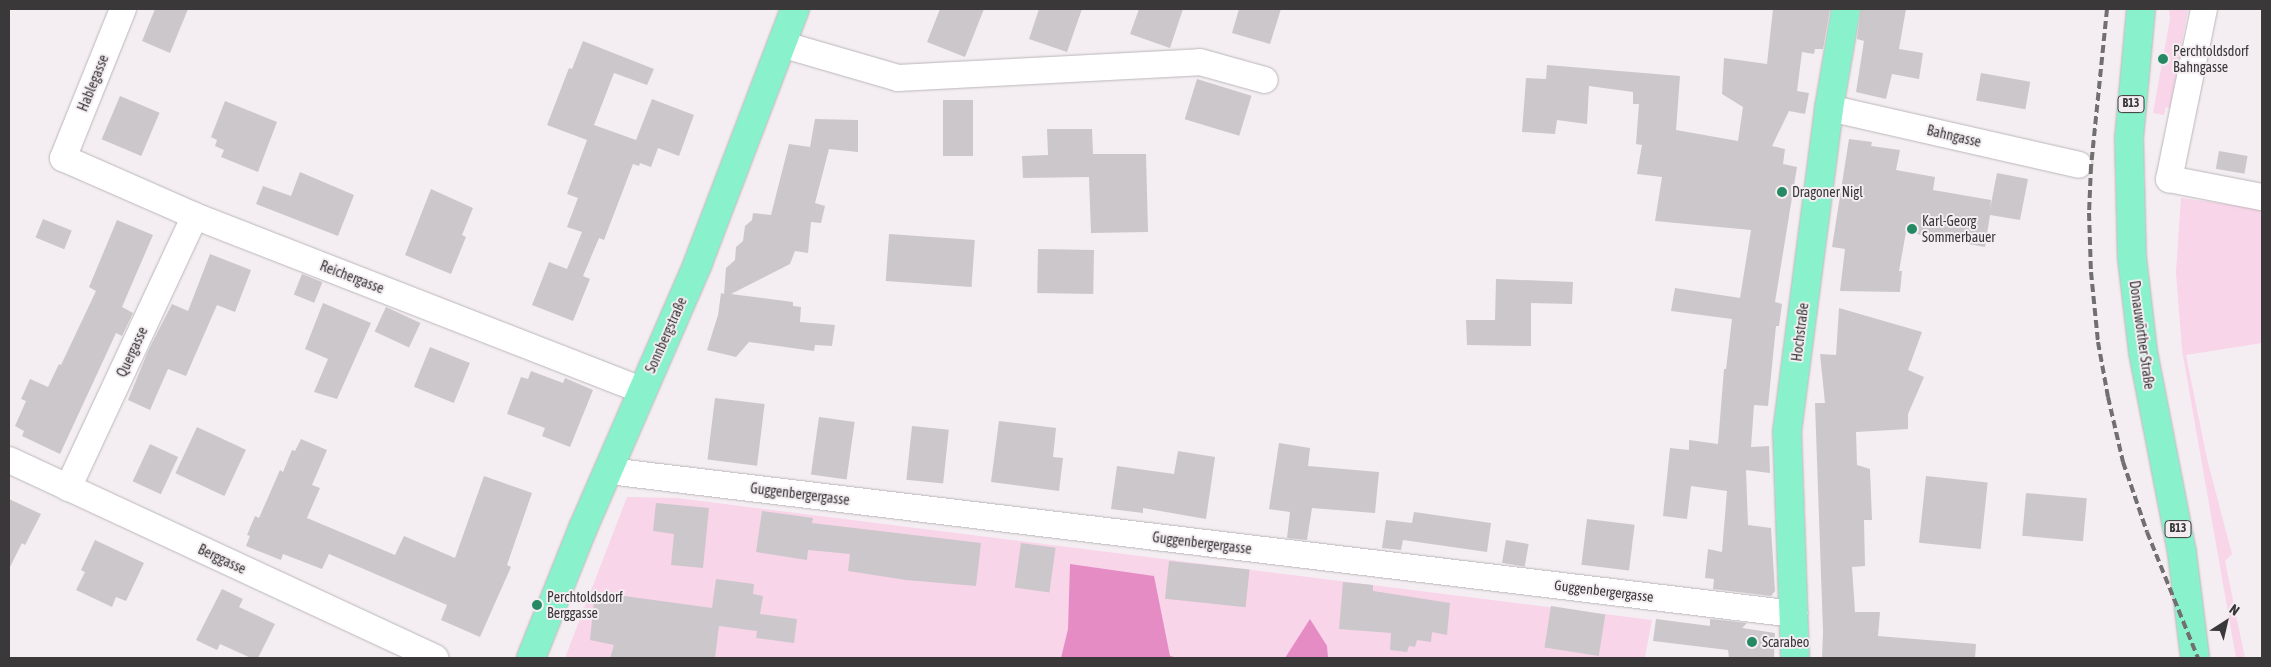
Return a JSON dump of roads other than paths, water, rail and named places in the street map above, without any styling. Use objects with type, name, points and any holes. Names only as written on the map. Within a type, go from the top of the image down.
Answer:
[{"type":"main road","name":"Sonnbergstraße","points":[[531,658],[583,528],[698,263],[795,9]]},
{"type":"main road","name":"Hochstraße","points":[[1795,658],[1787,432],[1830,108],[1846,9]]},
{"type":"main road","name":"Donauwörther Straße","points":[[2141,9],[2129,138],[2132,258],[2145,362],[2182,553],[2195,658]]},
{"type":"street","name":"Hablegasse","points":[[63,158],[123,9]]},
{"type":"street","points":[[2204,9],[2169,179],[2262,197]]},
{"type":"street","points":[[781,44],[898,78],[1200,62],[1265,80]]},
{"type":"street","name":"Bahngasse","points":[[1830,108],[2079,165]]},
{"type":"street","name":"Reichergasse","points":[[63,158],[195,216],[642,390]]},
{"type":"street","name":"Quergasse","points":[[68,488],[195,216]]},
{"type":"street","name":"Berggasse","points":[[9,460],[435,658]]},
{"type":"street","name":"Guggenbergergasse","points":[[609,471],[1794,614]]},
{"type":"railway","points":[[2107,9],[2091,166],[2089,213],[2091,272],[2098,342],[2123,462],[2147,532],[2198,658]]},
{"type":"place","name":"Perchtoldsdorf Bahngasse","points":[[2163,59]]},
{"type":"place","name":"Dragoner Nigl","points":[[1782,192]]},
{"type":"place","name":"Karl-Georg Sommerbauer","points":[[1912,229]]},
{"type":"place","name":"Perchtoldsdorf Berggasse","points":[[537,605]]},
{"type":"place","name":"Scarabeo","points":[[1752,642]]}]
